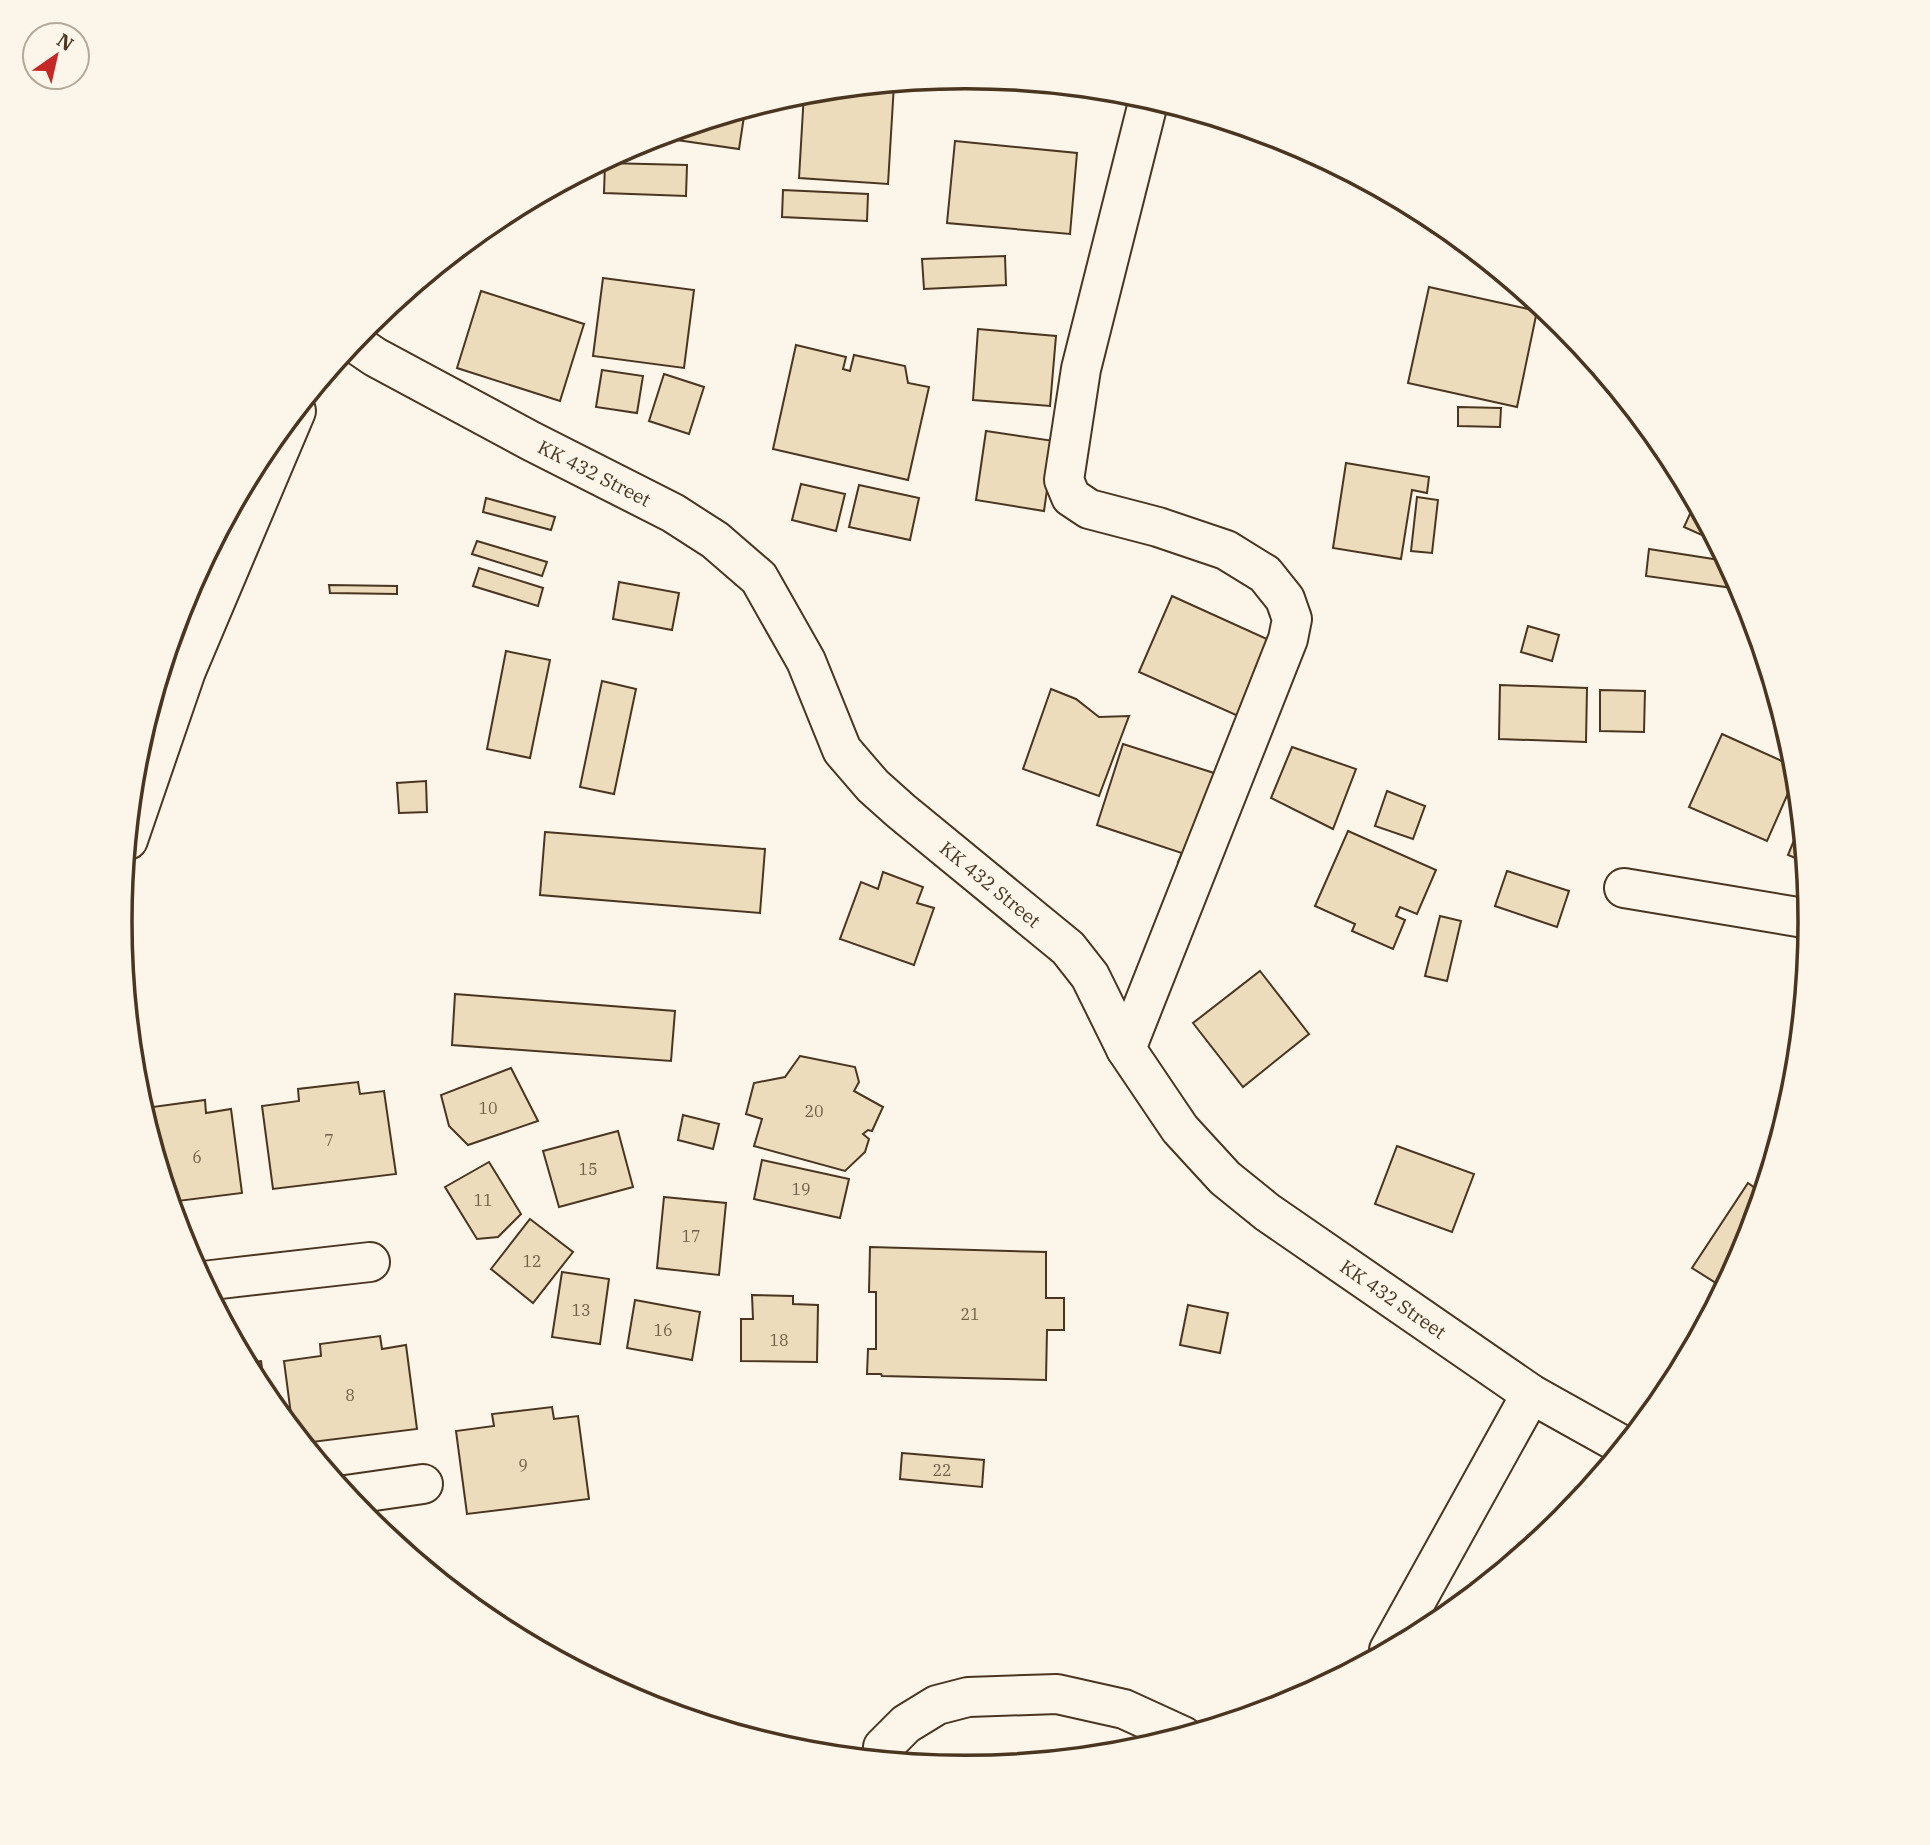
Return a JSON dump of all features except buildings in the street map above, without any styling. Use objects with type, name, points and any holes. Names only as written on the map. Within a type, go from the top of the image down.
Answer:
[{"type":"street","points":[[1126,1049],[1288,639],[1292,618],[1285,599],[1265,574],[1226,550],[1158,527],[1089,509],[1071,497],[1064,480],[1081,369],[1146,110]]},
{"type":"street","name":"KK 432 Street","points":[[362,348],[495,422],[673,513],[715,540],[759,578],[806,661],[842,750],[873,786],[901,811],[1068,948],[1090,976],[1126,1049],[1180,1129],[1225,1178],[1267,1212],[1531,1394],[1616,1442]]},
{"type":"street","points":[[141,802],[186,671],[280,449]]},
{"type":"street","points":[[1624,888],[1798,917]]},
{"type":"street","points":[[213,1280],[370,1262]]},
{"type":"street","points":[[1399,1633],[1531,1394]]},
{"type":"street","points":[[359,1493],[423,1484]]},
{"type":"street","points":[[883,1751],[883,1747],[906,1724],[937,1705],[968,1697],[1057,1694],[1124,1709],[1171,1730]]}]
